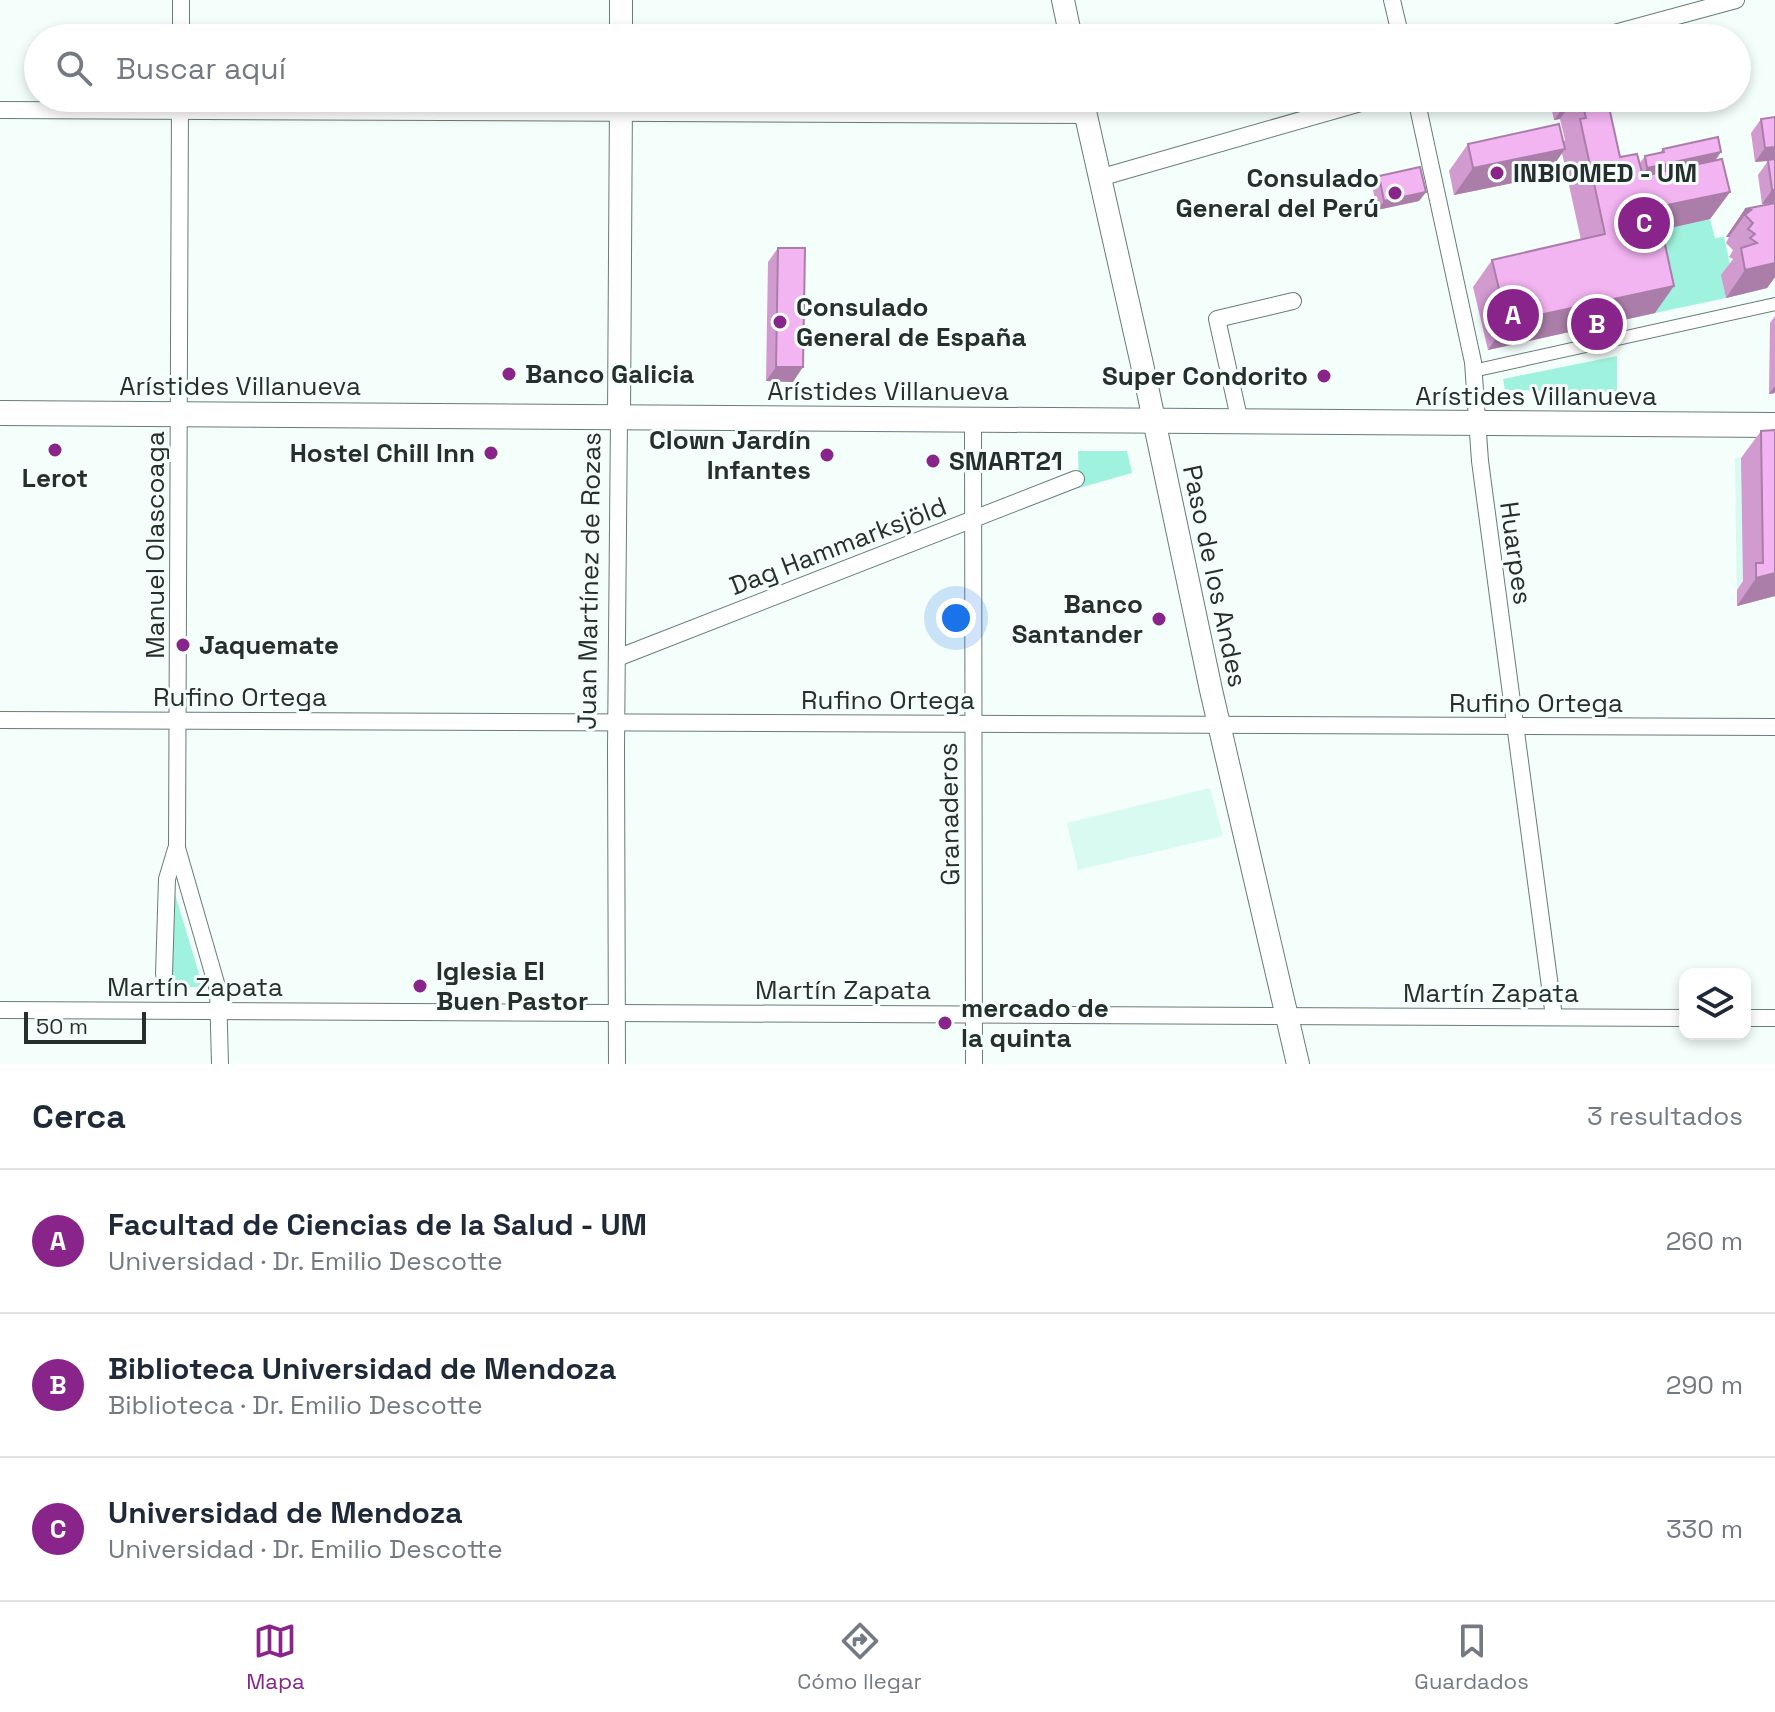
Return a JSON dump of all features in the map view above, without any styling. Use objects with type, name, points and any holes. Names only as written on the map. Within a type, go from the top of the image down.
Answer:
[{"type":"main road","name":"Arístides Villanueva","points":[[0,413],[1775,425]]},
{"type":"street","points":[[181,0],[181,24]]},
{"type":"street","points":[[621,0],[621,24]]},
{"type":"street","points":[[1063,0],[1068,24]]},
{"type":"street","points":[[1392,0],[1398,24]]},
{"type":"street","points":[[1648,24],[1736,0]]},
{"type":"street","points":[[0,110],[24,109]]},
{"type":"street","name":"Manuel Olascoaga","points":[[180,112],[177,848],[218,990],[220,1064]]},
{"type":"street","name":"Juan Martínez de Rozas","points":[[617,1064],[616,722],[621,112]]},
{"type":"street","name":"Paso de los Andes","points":[[1085,112],[1219,726],[1298,1064]]},
{"type":"street","points":[[1099,178],[1329,112]]},
{"type":"street","name":"Huarpes","points":[[1419,112],[1473,371],[1480,461],[1554,1017]]},
{"type":"street","points":[[1240,422],[1217,319],[1293,301]]},
{"type":"street","points":[[1473,371],[1775,304]]},
{"type":"street","name":"Granaderos","points":[[973,420],[974,1064]]},
{"type":"street","name":"Dag Hammarksjöld","points":[[617,658],[1076,479]]},
{"type":"street","name":"Rufino Ortega","points":[[0,720],[1775,727]]},
{"type":"street","name":"Manuel Olascoaga","points":[[164,974],[167,879],[177,848]]},
{"type":"street","name":"Martín Zapata","points":[[0,1010],[1679,1018]]},
{"type":"street","points":[[1751,1018],[1775,1018]]},
{"type":"shaded area","points":[[1735,458],[1769,458],[1775,596],[1737,606]]},
{"type":"shaded area","points":[[1210,788],[1223,836],[1078,870],[1067,823]]},
{"type":"green space","points":[[1710,219],[1715,238],[1724,237],[1732,273],[1722,276],[1726,298],[1655,313],[1638,235]]},
{"type":"green space","points":[[1617,356],[1617,392],[1505,390],[1503,379]]},
{"type":"green space","points":[[1078,451],[1127,451],[1132,473],[1079,488]]},
{"type":"green space","points":[[175,894],[203,987],[172,987]]},
{"type":"building","points":[[1584,112],[1610,112],[1620,157],[1637,154],[1643,176],[1722,159],[1730,192],[1648,209],[1650,219],[1659,217],[1674,286],[1507,322],[1492,260],[1605,234],[1580,119],[1586,118]]},
{"type":"building","points":[[1775,117],[1775,147],[1765,148],[1761,119]]},
{"type":"building","points":[[1559,124],[1565,149],[1473,168],[1468,144]]},
{"type":"building","points":[[1718,137],[1721,152],[1647,168],[1645,156]]},
{"type":"building","points":[[1775,159],[1775,190],[1772,190],[1768,160]]},
{"type":"building","points":[[1420,167],[1426,192],[1384,201],[1379,176]]},
{"type":"building","points":[[1775,203],[1775,263],[1745,270],[1741,248],[1757,243],[1750,238],[1755,234],[1748,229],[1753,223],[1745,215],[1751,210],[1745,209]]},
{"type":"building","points":[[778,248],[805,248],[803,367],[776,367]]},
{"type":"building","points":[[1775,430],[1775,573],[1756,578],[1756,563],[1763,563],[1761,431]]},
{"type":"place","name":"INBIOMED - UM","points":[[1497,173]]},
{"type":"place","name":"Consulado General del Perú","points":[[1395,193]]},
{"type":"place","name":"Universidad de Mendoza","points":[[1644,223]]},
{"type":"place","name":"Facultad de Ciencias de la Salud - UM","points":[[1513,315]]},
{"type":"place","name":"Consulado General de España","points":[[780,322]]},
{"type":"place","name":"Biblioteca Universidad de Mendoza","points":[[1597,324]]},
{"type":"place","name":"Banco Galicia","points":[[509,374]]},
{"type":"place","name":"Super Condorito","points":[[1324,376]]},
{"type":"place","name":"Lerot","points":[[55,450]]},
{"type":"place","name":"Hostel Chill Inn","points":[[491,453]]},
{"type":"place","name":"Clown Jardín Infantes","points":[[827,455]]},
{"type":"place","name":"SMART21","points":[[933,461]]},
{"type":"place","name":"Banco Santander","points":[[1159,619]]},
{"type":"place","name":"Jaquemate","points":[[183,645]]},
{"type":"place","name":"Iglesia El Buen Pastor","points":[[420,986]]},
{"type":"place","name":"mercado de la quinta","points":[[945,1023]]}]
